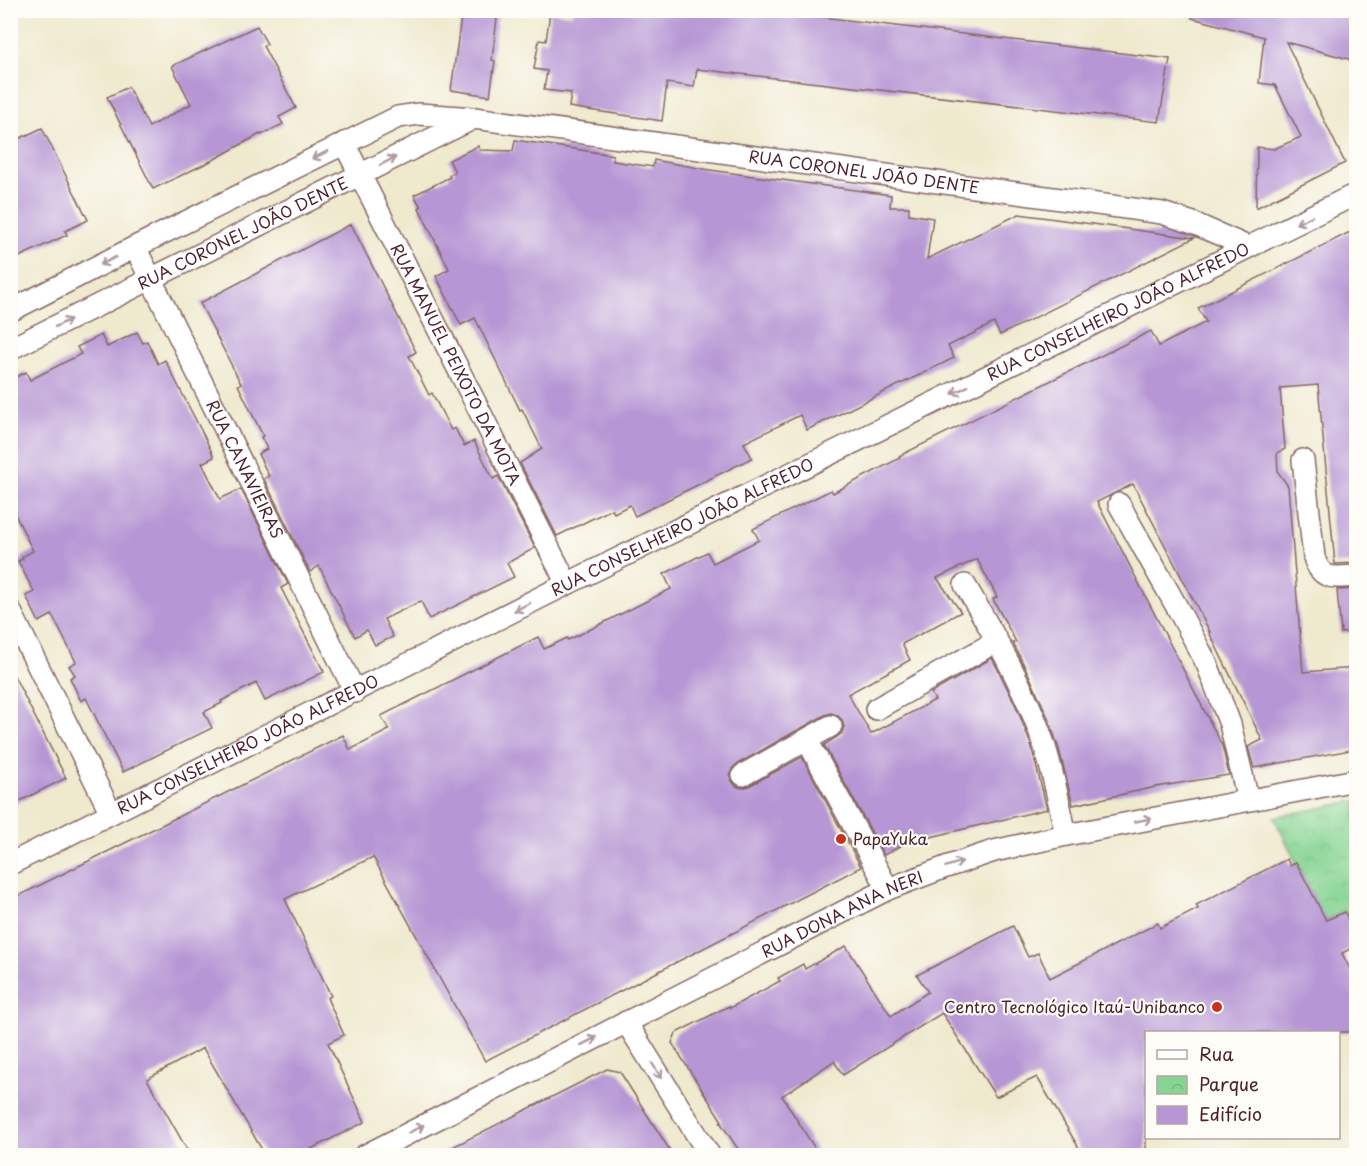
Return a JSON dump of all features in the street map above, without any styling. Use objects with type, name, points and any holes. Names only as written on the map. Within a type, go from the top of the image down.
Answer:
[{"type":"street","name":"RUA CORONEL JOÃO DENTE","points":[[10,311],[344,143],[398,117],[419,114],[474,118],[1162,213],[1193,223],[1248,247]]},
{"type":"street","name":"RUA CORONEL JOÃO DENTE","points":[[10,349],[474,118]]},
{"type":"street","name":"RUA MANUEL PEIXOTO DA MOTA","points":[[344,143],[567,584]]},
{"type":"street","name":"RUA CONSELHEIRO JOÃO ALFREDO","points":[[10,864],[567,584],[1356,194]]},
{"type":"street","name":"RUA CANAVIEIRAS","points":[[135,247],[356,692]]},
{"type":"street","points":[[1303,460],[1317,567],[1322,574],[1331,577],[1356,576]]},
{"type":"street","points":[[1119,504],[1207,664],[1230,724],[1248,801]]},
{"type":"street","points":[[965,585],[1029,704],[1057,790],[1066,835]]},
{"type":"street","points":[[10,610],[16,634],[111,813]]},
{"type":"street","points":[[876,709],[996,641]]},
{"type":"street","points":[[743,776],[831,726]]},
{"type":"street","points":[[807,740],[888,889]]},
{"type":"street","name":"RUA DONA ANA NERI","points":[[363,1155],[888,889],[946,867],[994,851],[1066,835],[1356,780]]},
{"type":"street","points":[[626,1022],[710,1155]]},
{"type":"green space","points":[[1356,801],[1356,936],[1345,912],[1325,920],[1274,817]]},
{"type":"building","points":[[462,10],[498,10],[490,96],[451,90]]},
{"type":"building","points":[[572,10],[764,10],[1170,59],[1159,122],[697,69],[694,87],[667,83],[662,121],[569,107],[571,93],[544,90],[547,71],[534,69],[539,40],[546,41],[550,12],[572,15]]},
{"type":"building","points":[[1193,10],[1356,10],[1356,61],[1286,42],[1345,163],[1256,208],[1257,147],[1274,149],[1301,137],[1275,85],[1259,83],[1264,37],[1192,18]]},
{"type":"building","points":[[257,26],[267,44],[263,46],[296,108],[279,117],[283,124],[153,189],[107,97],[128,87],[149,127],[191,104],[172,66]]},
{"type":"building","points":[[42,128],[88,220],[65,231],[67,235],[10,261],[10,143]]},
{"type":"building","points":[[515,140],[613,155],[613,161],[653,167],[654,160],[891,195],[890,207],[909,207],[909,214],[933,218],[927,259],[1019,214],[1194,238],[1000,335],[994,323],[948,346],[954,358],[807,430],[800,415],[744,443],[752,458],[635,516],[630,505],[614,513],[612,509],[557,536],[520,463],[542,449],[522,409],[520,410],[475,318],[461,325],[436,276],[449,269],[414,195],[450,177],[449,175],[455,172],[449,160],[478,146],[480,150],[513,151]]},
{"type":"building","points":[[351,224],[416,352],[409,356],[429,395],[432,393],[451,430],[455,428],[464,446],[474,441],[493,479],[498,476],[535,548],[507,563],[514,577],[429,619],[421,601],[384,619],[393,637],[375,645],[367,630],[355,637],[319,566],[310,572],[264,479],[269,476],[258,454],[267,449],[261,437],[263,436],[238,385],[241,384],[200,303]]},
{"type":"building","points":[[1356,229],[1356,563],[1335,564],[1318,385],[1280,388],[1285,449],[1277,453],[1278,472],[1288,486],[1303,672],[1356,668],[1356,749],[1254,768],[1248,747],[1262,740],[1210,632],[1133,484],[1097,502],[1222,745],[1229,775],[1156,787],[1073,805],[1059,749],[1048,717],[1013,643],[1016,642],[993,599],[997,597],[977,559],[937,578],[961,612],[902,644],[910,660],[848,694],[871,734],[935,700],[931,693],[992,658],[1016,706],[1031,745],[1047,809],[906,843],[884,855],[824,745],[842,733],[844,727],[842,720],[831,713],[825,715],[737,764],[730,775],[736,786],[742,788],[802,757],[861,867],[485,1061],[373,857],[285,899],[331,996],[327,998],[344,1035],[328,1043],[365,1122],[299,1155],[265,1155],[203,1048],[147,1079],[190,1155],[15,1155],[10,1147],[10,900],[343,735],[350,750],[389,730],[381,716],[538,637],[544,649],[567,638],[568,640],[671,589],[664,574],[707,552],[713,563],[759,540],[753,529],[831,490],[833,493],[900,458],[899,456],[1151,331],[1159,346],[1206,322],[1198,308]]},
{"type":"building","points":[[137,332],[143,343],[147,341],[158,364],[165,360],[204,436],[214,457],[202,463],[220,499],[241,489],[288,584],[281,588],[324,672],[265,701],[256,683],[204,712],[212,728],[123,772],[86,698],[81,701],[70,678],[75,675],[69,666],[76,662],[52,615],[39,622],[26,596],[34,592],[18,561],[33,551],[10,504],[10,380],[26,372],[30,380],[81,354],[77,347],[101,335],[107,347]]},
{"type":"building","points":[[1356,589],[1356,632],[1341,633],[1337,590]]},
{"type":"building","points":[[10,668],[66,778],[10,806]]},
{"type":"building","points":[[1287,859],[1290,866],[1296,862],[1326,920],[1345,912],[1356,936],[1356,946],[1342,953],[1356,982],[1356,1032],[1145,1031],[1146,1155],[1083,1155],[1037,1077],[996,1097],[942,1013],[843,1075],[834,1061],[782,1096],[819,1155],[742,1155],[672,1043],[676,1033],[780,981],[778,978],[803,964],[805,969],[846,946],[891,1016],[928,992],[917,975],[1013,926],[1028,957],[1038,953],[1050,978],[1158,923],[1160,928],[1198,909],[1196,905]]},
{"type":"building","points":[[607,1069],[620,1072],[673,1155],[437,1155]]},
{"type":"place","name":"PapaYuka","points":[[841,839]]},
{"type":"place","name":"Centro Tecnológico Itaú-Unibanco","points":[[1217,1007]]}]
